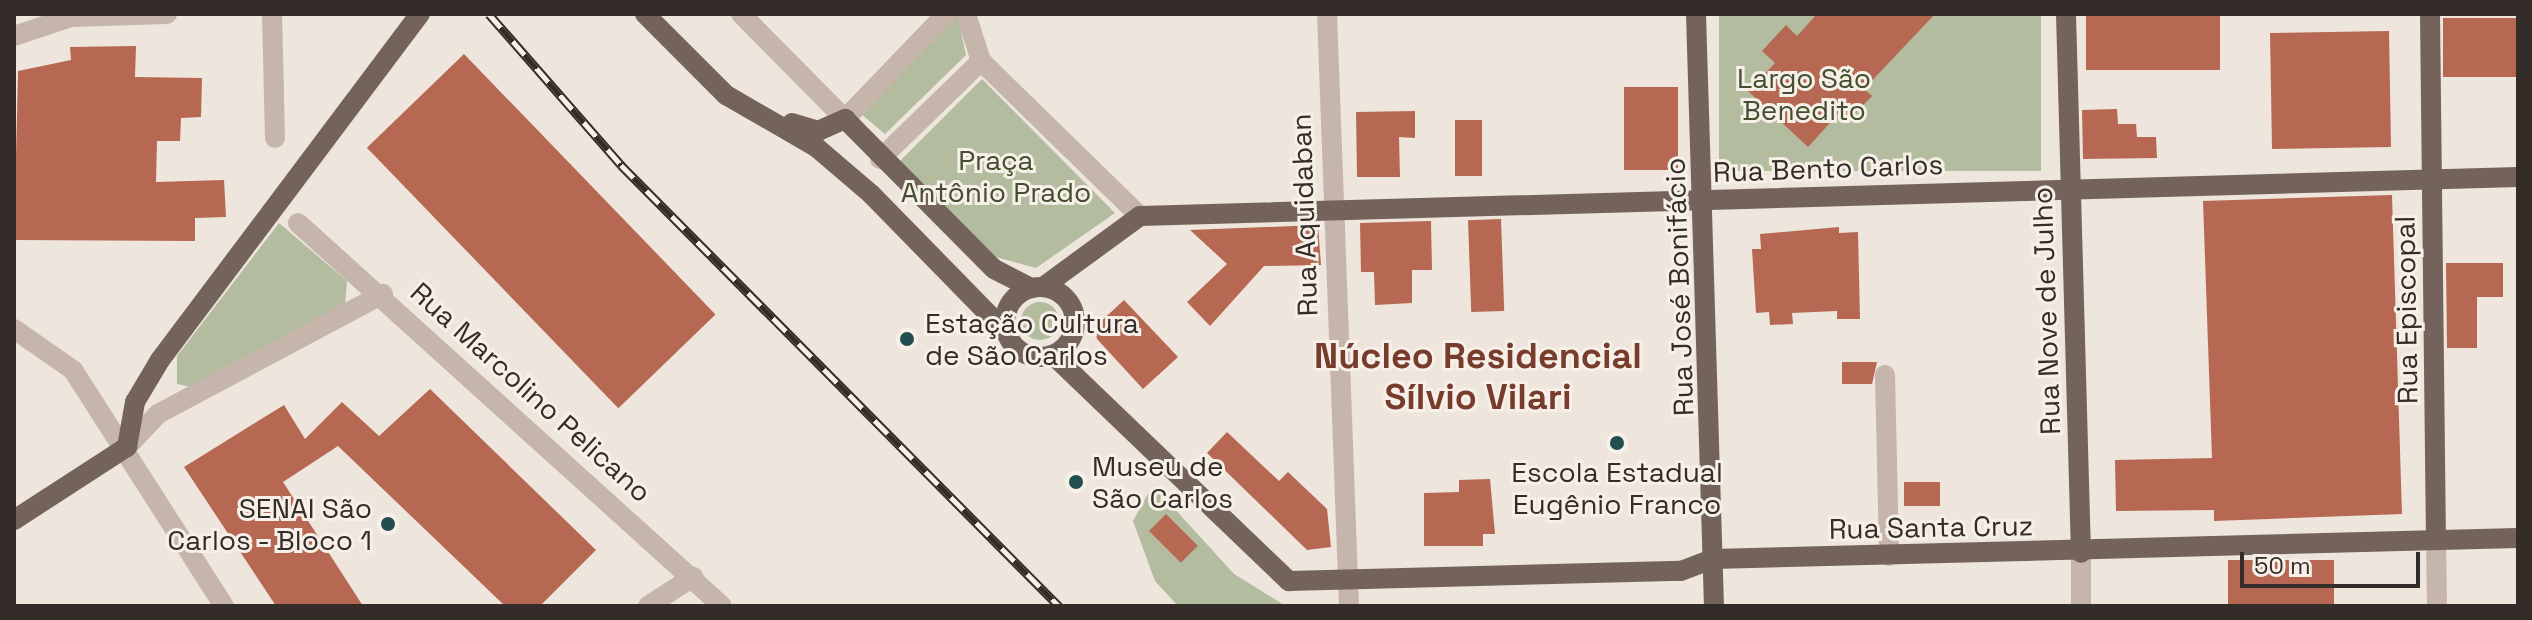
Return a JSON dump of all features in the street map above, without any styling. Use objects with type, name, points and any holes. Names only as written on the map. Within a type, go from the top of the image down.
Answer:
[{"type":"main road","points":[[14,520],[127,447],[135,402],[160,360],[420,14]]},
{"type":"main road","points":[[645,14],[726,95],[750,110],[816,147],[1006,332],[1019,350],[1053,355],[1071,340],[1076,317],[1065,296],[994,269],[880,159],[845,119],[818,131],[750,110]]},
{"type":"main road","name":"Rua José Bonifácio","points":[[1696,14],[1705,199],[1714,606]]},
{"type":"main road","name":"Rua Nove de Julho","points":[[2066,14],[2081,553]]},
{"type":"main road","name":"Rua Episcopal","points":[[2430,14],[2436,540]]},
{"type":"main road","name":"Rua Bento Carlos","points":[[1140,216],[2518,177]]},
{"type":"main road","points":[[1006,332],[1007,309],[1140,216]]},
{"type":"main road","name":"Rua Santa Cruz","points":[[1053,355],[1289,581],[1681,571],[1713,559],[2081,553],[2518,538]]},
{"type":"street","points":[[14,36],[71,17],[167,14]]},
{"type":"street","points":[[272,14],[275,138]]},
{"type":"street","points":[[741,14],[845,119],[946,14]]},
{"type":"street","points":[[966,14],[981,61],[1140,216]]},
{"type":"street","name":"Rua Aquidaban","points":[[1327,14],[1329,213],[1349,606]]},
{"type":"street","points":[[880,159],[981,61]]},
{"type":"street","name":"Rua Marcolino Pelicano","points":[[298,223],[383,294],[722,606]]},
{"type":"street","points":[[127,447],[158,414],[383,294]]},
{"type":"street","points":[[14,329],[73,370],[127,447],[224,606]]},
{"type":"street","points":[[1885,375],[1889,556]]},
{"type":"street","name":"Rua Episcopal","points":[[2436,540],[2437,606]]},
{"type":"street","name":"Rua Nove de Julho","points":[[2081,553],[2081,606]]},
{"type":"street","points":[[648,606],[693,577]]},
{"type":"green space","points":[[957,14],[966,55],[885,134],[860,113]]},
{"type":"green space","name":"Largo São Benedito","points":[[1719,14],[2041,14],[2041,171],[1719,171]]},
{"type":"green space","name":"Praça Antônio Prado","points":[[982,79],[1115,213],[1036,268],[996,257],[899,162]]},
{"type":"green space","points":[[279,223],[347,281],[345,305],[196,388],[177,384],[177,356]]},
{"type":"green space","points":[[1040,302],[1054,307],[1059,321],[1054,335],[1040,340],[1026,335],[1021,321],[1026,307]]},
{"type":"green space","points":[[1149,492],[1162,495],[1234,574],[1286,606],[1178,606],[1155,581],[1133,521]]},
{"type":"building","points":[[1817,14],[1935,14],[1864,89],[1872,96],[1848,121],[1839,113],[1808,147],[1748,91],[1775,63],[1762,51],[1786,25],[1797,36]]},
{"type":"building","points":[[2086,14],[2220,14],[2220,70],[2086,70]]},
{"type":"building","points":[[2443,18],[2518,18],[2518,77],[2443,77]]},
{"type":"building","points":[[2389,31],[2391,147],[2272,149],[2270,33]]},
{"type":"building","points":[[136,46],[135,77],[202,78],[201,117],[181,118],[180,141],[157,141],[156,182],[224,180],[226,217],[195,218],[195,241],[14,240],[18,71],[71,60],[70,47]]},
{"type":"building","points":[[464,54],[715,314],[618,408],[367,148]]},
{"type":"building","points":[[1624,87],[1678,87],[1678,170],[1624,170]]},
{"type":"building","points":[[2117,109],[2118,124],[2136,124],[2137,137],[2156,137],[2157,158],[2083,159],[2082,110]]},
{"type":"building","points":[[1415,111],[1415,138],[1399,137],[1400,177],[1357,177],[1356,112]]},
{"type":"building","points":[[1455,120],[1482,120],[1482,176],[1455,176]]},
{"type":"building","points":[[2392,195],[2402,514],[2214,521],[2214,510],[2116,511],[2115,460],[2212,458],[2203,201]]},
{"type":"building","points":[[1501,219],[1504,311],[1471,312],[1468,220]]},
{"type":"building","points":[[1431,221],[1432,270],[1412,270],[1412,303],[1375,305],[1374,272],[1361,272],[1360,223]]},
{"type":"building","points":[[1318,225],[1321,265],[1264,266],[1210,326],[1187,302],[1227,264],[1190,230]]},
{"type":"building","points":[[1839,227],[1839,233],[1858,232],[1860,319],[1837,319],[1837,311],[1792,313],[1793,324],[1770,325],[1769,312],[1756,313],[1752,249],[1761,249],[1760,234]]},
{"type":"building","points":[[2446,263],[2503,263],[2503,297],[2477,297],[2477,348],[2447,348]]},
{"type":"building","points":[[1124,300],[1178,357],[1143,389],[1097,339],[1095,327]]},
{"type":"building","points":[[1842,362],[1877,362],[1872,384],[1842,384]]},
{"type":"building","points":[[430,389],[596,550],[540,606],[505,606],[338,446],[283,482],[363,606],[276,606],[184,467],[284,405],[305,439],[342,402],[379,436]]},
{"type":"building","points":[[1227,432],[1279,481],[1288,472],[1327,509],[1331,547],[1307,550],[1207,453]]},
{"type":"building","points":[[1490,479],[1495,534],[1483,534],[1483,546],[1424,546],[1424,493],[1459,492],[1459,480]]},
{"type":"building","points":[[1904,482],[1940,482],[1940,506],[1904,506]]},
{"type":"building","points":[[1166,514],[1198,546],[1181,563],[1149,531]]},
{"type":"building","points":[[2228,560],[2334,560],[2334,606],[2228,606]]},
{"type":"railway","points":[[489,14],[621,165],[1059,606]]},
{"type":"place","name":"Estação Cultura de São Carlos","points":[[907,339]]},
{"type":"place","name":"Escola Estadual Eugênio Franco","points":[[1617,443]]},
{"type":"place","name":"Museu de São Carlos","points":[[1076,482]]},
{"type":"place","name":"SENAI São Carlos - Bloco 1","points":[[388,524]]},
{"type":"district","name":"Núcleo Residencial Sílvio Vilari","points":[[1478,376]]}]
